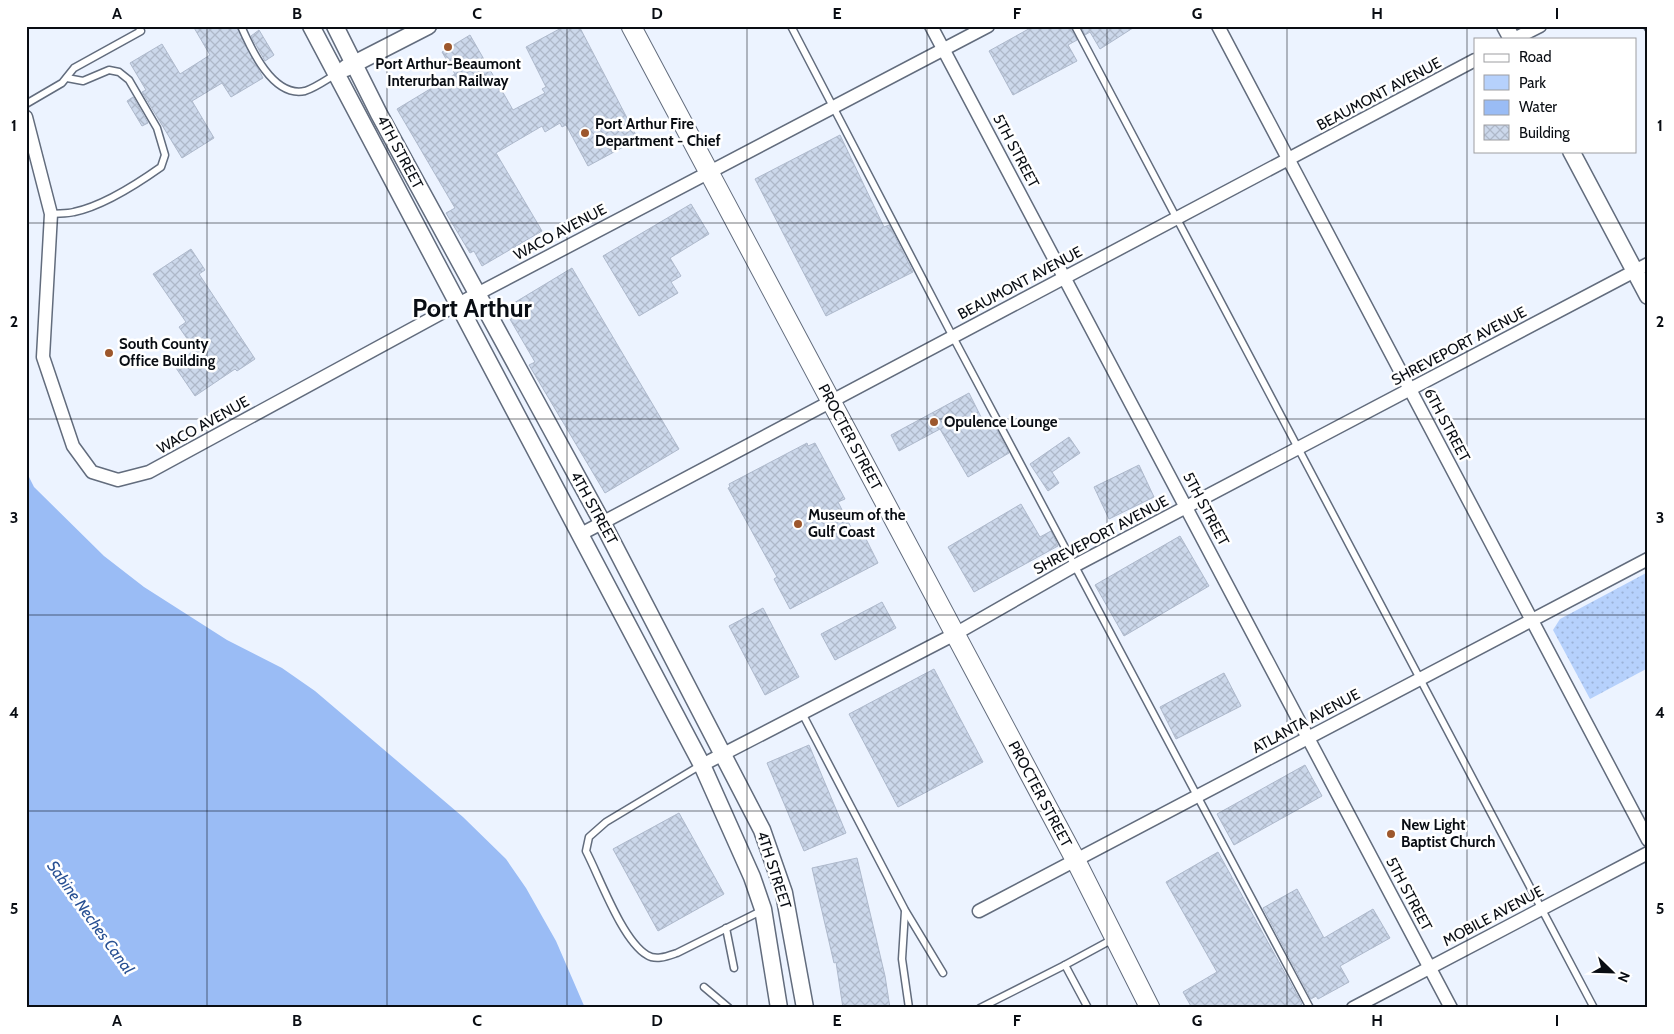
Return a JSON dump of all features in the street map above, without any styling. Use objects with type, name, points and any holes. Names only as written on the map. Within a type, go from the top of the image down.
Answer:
[{"type":"main road","name":"PROCTER STREET","points":[[630,26],[1075,859],[1150,1008]]},
{"type":"street","name":"4TH STREET","points":[[311,26],[702,765],[752,877],[763,910],[779,1008]]},
{"type":"street","name":"4TH STREET","points":[[335,26],[477,294],[602,522],[762,830],[784,893],[805,1008]]},
{"type":"street","points":[[336,74],[428,26]]},
{"type":"street","name":"5TH STREET","points":[[932,26],[1451,1008]]},
{"type":"street","name":"WACO AVENUE","points":[[26,117],[51,214],[43,357],[73,446],[92,472],[118,480],[149,472],[458,304],[988,26]]},
{"type":"street","name":"6TH STREET","points":[[1218,26],[1648,840]]},
{"type":"street","points":[[1505,26],[1512,38]]},
{"type":"street","points":[[1515,38],[1540,26]]},
{"type":"street","name":"BEAUMONT AVENUE","points":[[581,534],[1474,61]]},
{"type":"street","points":[[1572,152],[1641,267],[1648,296]]},
{"type":"street","name":"SHREVEPORT AVENUE","points":[[702,765],[955,634],[1074,566],[1641,267]]},
{"type":"street","name":"ATLANTA AVENUE","points":[[979,911],[1648,559]]},
{"type":"street","name":"MOBILE AVENUE","points":[[1353,1008],[1648,853]]},
{"type":"lane","points":[[26,104],[67,78],[74,68],[141,31],[138,26]]},
{"type":"lane","points":[[241,26],[261,65],[271,78],[281,86],[295,92],[306,91],[336,74]]},
{"type":"lane","points":[[791,26],[1074,566],[1199,796],[1310,1008]]},
{"type":"lane","points":[[1076,26],[1176,219],[1594,1008]]},
{"type":"lane","points":[[51,214],[75,212],[115,195],[161,167],[164,155],[157,128],[129,80],[119,72],[109,70],[83,81],[67,78]]},
{"type":"lane","points":[[802,713],[905,910],[943,973]]},
{"type":"lane","points":[[702,765],[606,822],[589,837],[586,851],[626,933],[648,956],[663,958],[670,956],[763,910]]},
{"type":"lane","points":[[905,910],[902,959],[908,1008]]},
{"type":"lane","points":[[726,928],[734,968]]},
{"type":"lane","points":[[985,1007],[1114,939]]},
{"type":"lane","points":[[1065,965],[1088,1008]]},
{"type":"lane","points":[[704,987],[730,1008]]},
{"type":"green space","points":[[1648,572],[1648,668],[1590,699],[1553,630],[1560,619]]},
{"type":"water","name":"Sabine Neches Canal","points":[[26,471],[34,487],[104,556],[144,587],[227,640],[282,668],[315,691],[463,817],[506,859],[526,888],[556,941],[585,1008],[26,1008]]},
{"type":"building","points":[[193,26],[236,26],[263,78],[231,97],[222,83],[192,101],[214,138],[182,158],[142,92],[146,90],[130,63],[162,44],[180,74],[210,55]]},
{"type":"building","points":[[565,26],[579,26],[638,139],[588,166],[566,125],[562,127],[560,123],[545,132],[542,126],[496,153],[542,231],[482,266],[474,251],[470,253],[446,213],[455,208],[397,109],[455,74],[442,52],[470,35],[513,110],[545,93],[542,89],[546,87],[526,47]]},
{"type":"building","points":[[1034,26],[1070,26],[1077,40],[1068,45],[1077,61],[1013,95],[989,51]]},
{"type":"building","points":[[1081,26],[1136,26],[1100,49],[1090,32],[1085,35]]},
{"type":"building","points":[[259,30],[274,55],[265,61],[251,36]]},
{"type":"building","points":[[133,97],[148,123],[142,126],[127,101]]},
{"type":"building","points":[[840,135],[884,227],[889,225],[913,272],[826,316],[755,179]]},
{"type":"building","points":[[691,204],[709,234],[670,258],[681,276],[671,282],[678,293],[639,316],[603,256]]},
{"type":"building","points":[[191,249],[205,270],[199,274],[255,359],[237,371],[235,369],[195,396],[174,365],[195,350],[179,327],[186,322],[153,274]]},
{"type":"building","points":[[572,268],[679,449],[605,493],[529,365],[535,362],[504,309]]},
{"type":"building","points":[[969,393],[985,425],[992,421],[1009,453],[968,477],[940,429],[899,451],[891,435]]},
{"type":"building","points":[[1069,437],[1080,453],[1052,472],[1059,483],[1048,491],[1030,464]]},
{"type":"building","points":[[807,443],[808,446],[815,443],[845,499],[838,502],[855,535],[862,531],[878,563],[790,609],[774,579],[777,577],[728,488],[730,487],[729,484]]},
{"type":"building","points":[[1139,465],[1154,497],[1109,519],[1094,487]]},
{"type":"building","points":[[1021,504],[1040,537],[1051,531],[1058,546],[974,592],[948,547]]},
{"type":"building","points":[[1180,536],[1209,586],[1124,636],[1095,585]]},
{"type":"building","points":[[882,602],[896,628],[835,660],[821,634]]},
{"type":"building","points":[[763,608],[799,677],[765,695],[729,626]]},
{"type":"building","points":[[934,669],[983,762],[898,807],[849,714]]},
{"type":"building","points":[[1224,673],[1241,706],[1176,739],[1160,707]]},
{"type":"building","points":[[809,745],[846,833],[804,851],[767,763]]},
{"type":"building","points":[[1305,765],[1322,796],[1234,845],[1217,814]]},
{"type":"building","points":[[679,813],[724,894],[658,931],[613,849]]},
{"type":"building","points":[[1218,852],[1302,1004],[1296,1008],[1192,1008],[1183,992],[1217,972],[1166,882]]},
{"type":"building","points":[[857,858],[885,976],[890,1008],[843,1008],[836,962],[834,963],[812,868]]},
{"type":"building","points":[[1297,889],[1324,938],[1373,909],[1390,938],[1340,966],[1349,982],[1318,999],[1316,996],[1311,999],[1263,908]]},
{"type":"place","name":"Port Arthur-Beaumont Interurban Railway","points":[[448,47]]},
{"type":"place","name":"Port Arthur Fire Department - Chief","points":[[585,133]]},
{"type":"place","name":"South County Office Building","points":[[109,353]]},
{"type":"place","name":"Opulence Lounge","points":[[934,422]]},
{"type":"place","name":"Museum of the Gulf Coast","points":[[798,524]]},
{"type":"place","name":"New Light Baptist Church","points":[[1391,834]]},
{"type":"district","name":"Port Arthur","points":[[472,308]]}]
